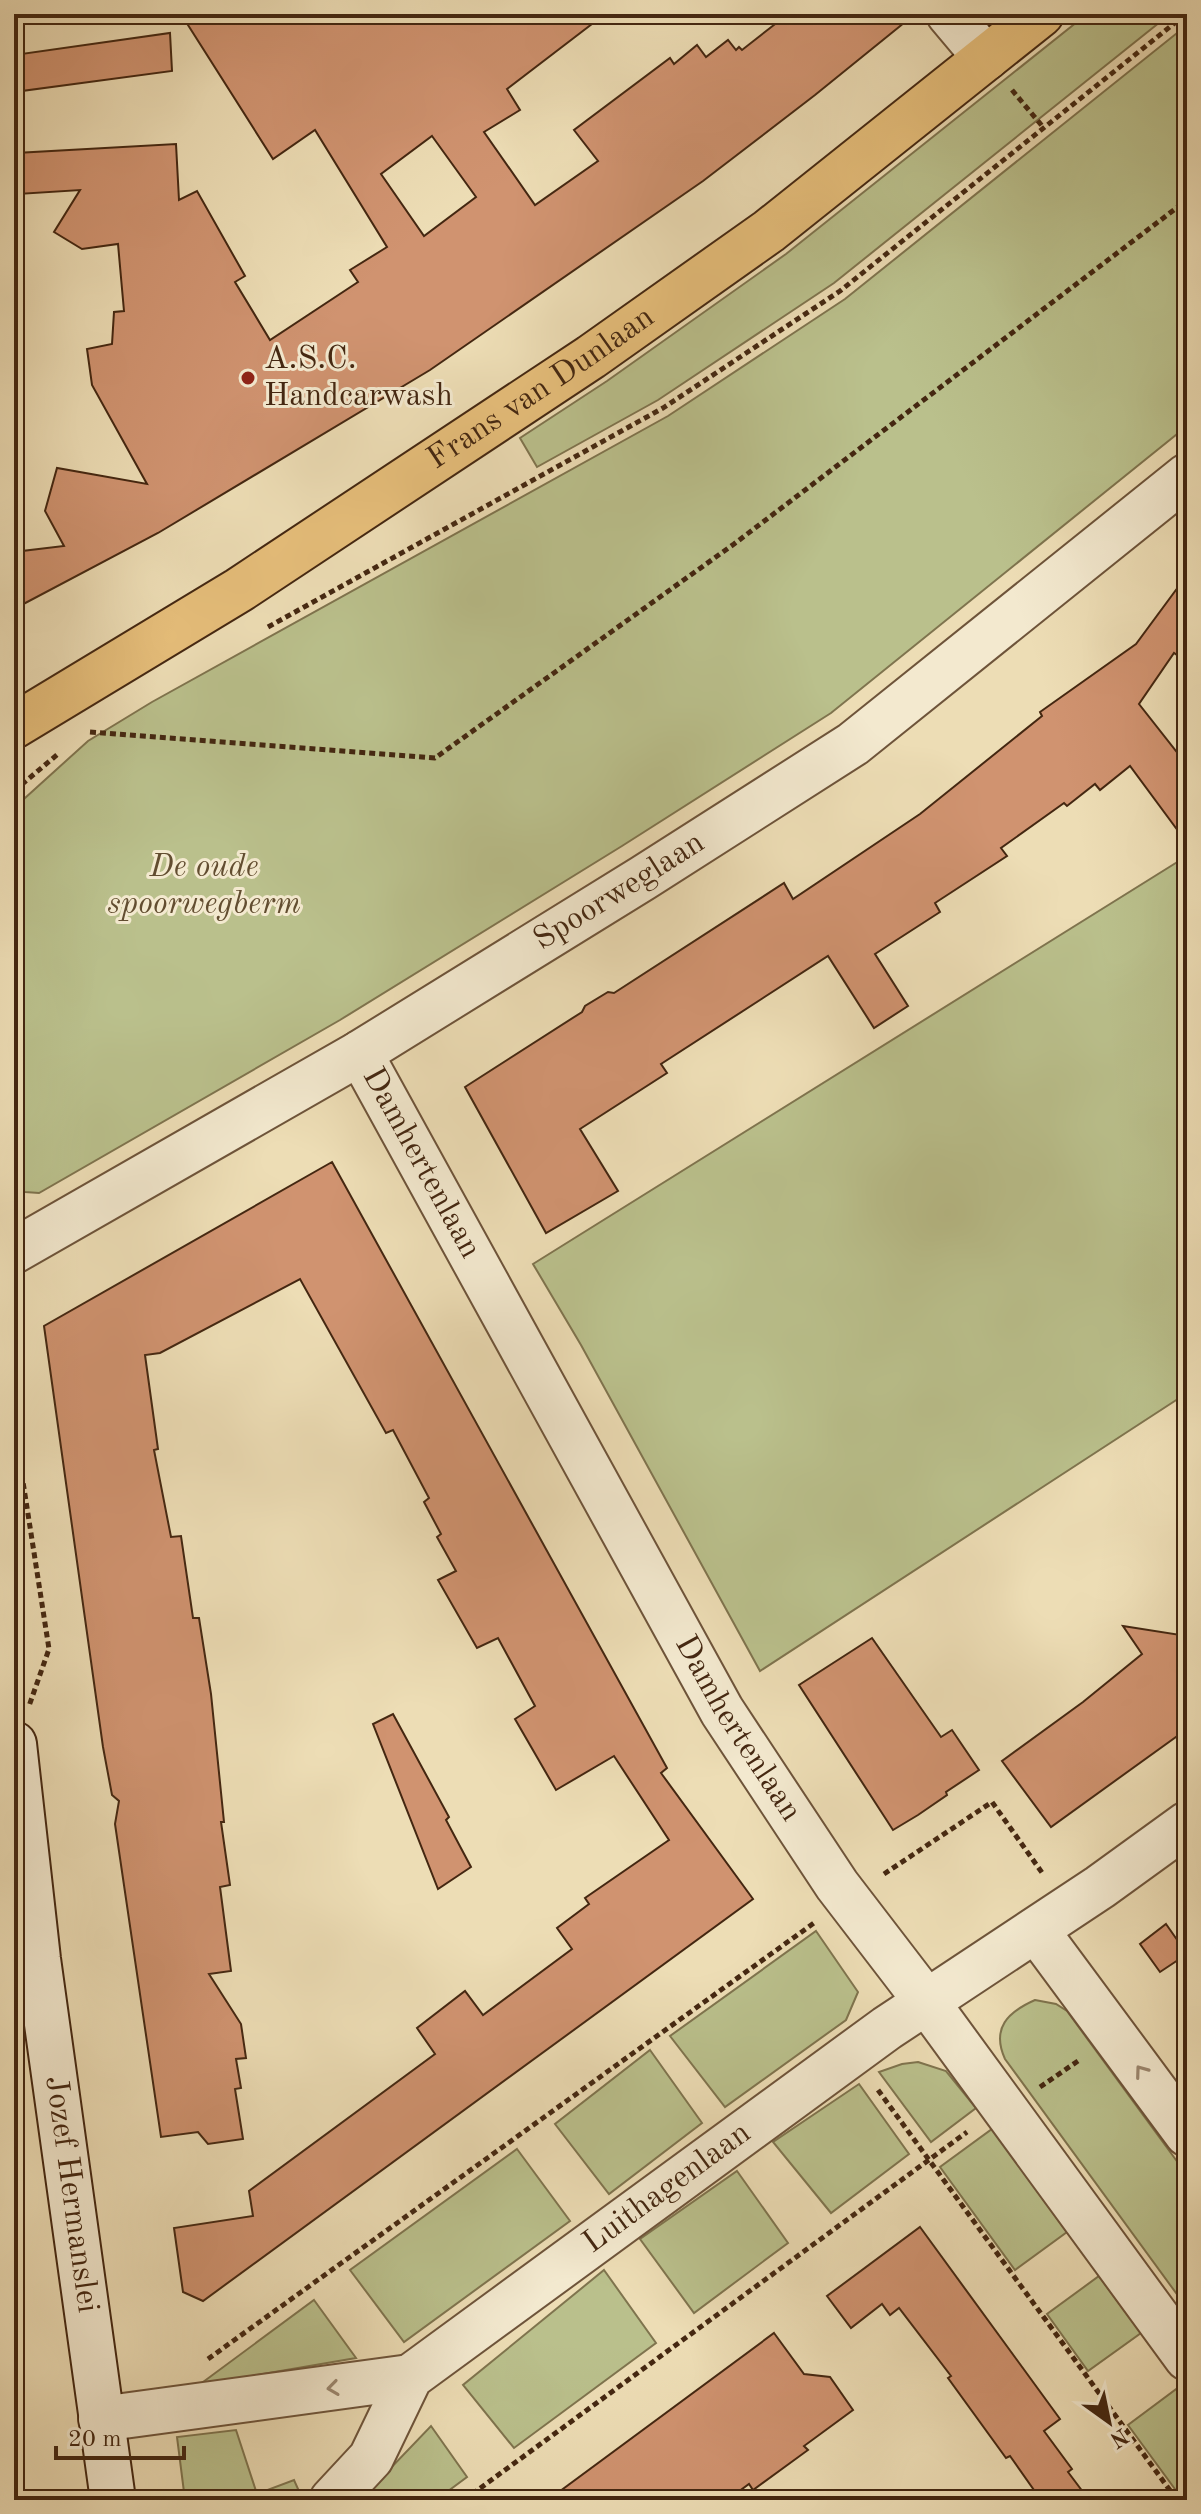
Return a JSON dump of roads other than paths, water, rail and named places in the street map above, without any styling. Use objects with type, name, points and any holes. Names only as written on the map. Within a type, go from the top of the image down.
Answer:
[{"type":"main road","name":"Frans van Dunlaan","points":[[14,726],[239,590],[591,357],[769,231],[1041,14]]},
{"type":"street","points":[[949,14],[986,58]]},
{"type":"street","name":"Spoorweglaan","points":[[14,1251],[360,1053],[853,744],[1187,476]]},
{"type":"street","name":"Damhertenlaan","points":[[360,1053],[722,1711],[848,1899],[1187,2358]]},
{"type":"street","name":"Jozef Hermanslei","points":[[14,1747],[38,1959],[113,2500]]},
{"type":"street","name":"Luithagenlaan","points":[[332,2500],[371,2458],[410,2377],[852,2053],[1187,1824]]},
{"type":"street","points":[[1052,1919],[1114,2036],[1187,2134]]},
{"type":"street","name":"Luithagenlaan","points":[[101,2419],[410,2377]]},
{"type":"place","name":"A.S.C. Handcarwash","points":[[248,378]]},
{"type":"park label","name":"De oude spoorwegberm","points":[[204,886]]}]
